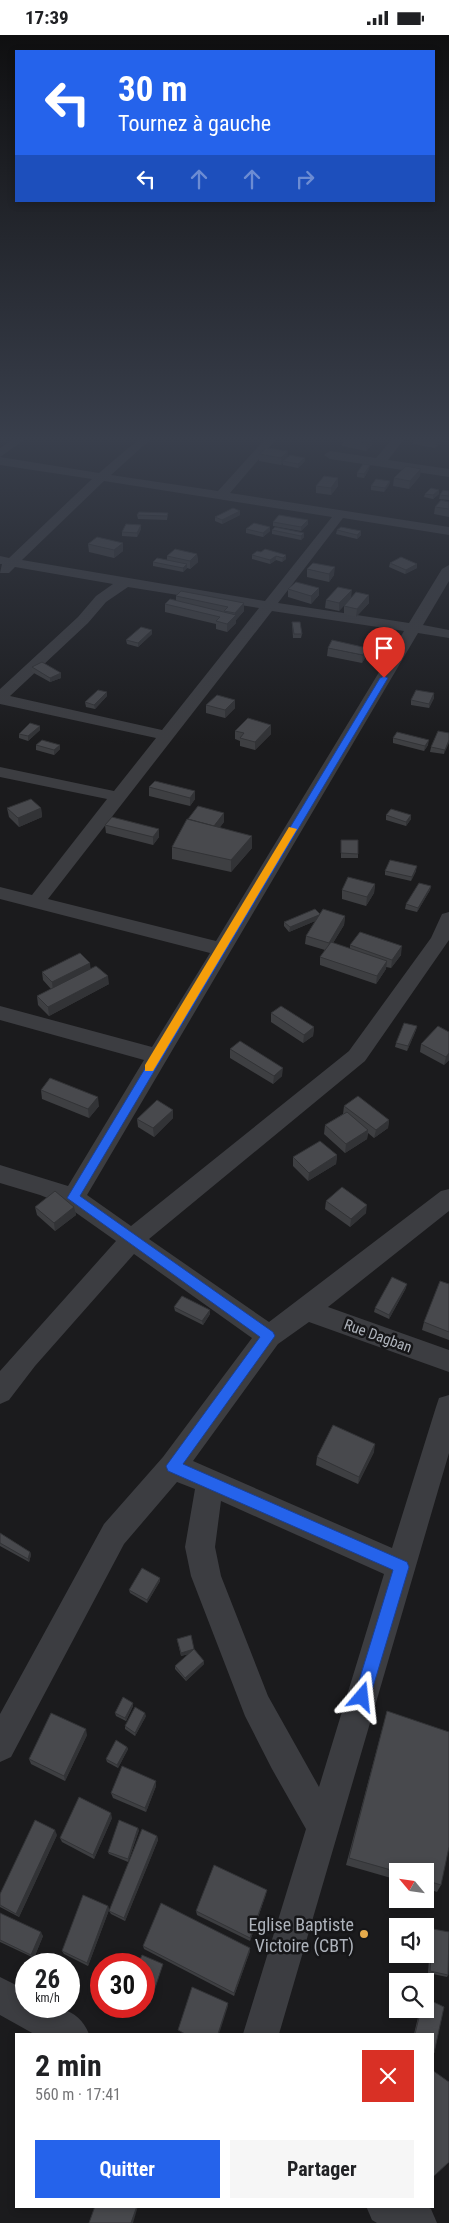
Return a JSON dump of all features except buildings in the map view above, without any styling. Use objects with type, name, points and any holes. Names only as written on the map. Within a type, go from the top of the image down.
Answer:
[{"type":"street","points":[[0,573],[6,561],[30,540]]},
{"type":"street","points":[[36,902],[320,540]]},
{"type":"street","points":[[6,561],[449,634]]},
{"type":"street","points":[[73,1198],[156,1055],[449,569]]},
{"type":"street","points":[[0,698],[83,619],[101,599],[125,582]]},
{"type":"street","points":[[0,698],[168,736]]},
{"type":"street","points":[[0,772],[120,797]]},
{"type":"street","points":[[0,893],[221,949]]},
{"type":"street","points":[[0,1392],[26,1358],[133,1238],[357,1056],[445,941],[449,917]]},
{"type":"street","points":[[0,1013],[156,1055]]},
{"type":"street","points":[[0,1174],[46,1187],[73,1198],[133,1238],[269,1336]]},
{"type":"street","points":[[0,1746],[114,1534],[173,1466],[269,1336],[306,1310],[449,1198]]},
{"type":"street","name":"Rue Dagban","points":[[306,1310],[449,1361]]},
{"type":"street","points":[[261,2033],[449,1407]]},
{"type":"street","points":[[173,1466],[401,1567]]},
{"type":"street","points":[[210,1483],[200,1547],[206,1576],[256,1705],[283,1758],[323,1826]]},
{"type":"street","points":[[0,1995],[69,2033]]},
{"type":"street","points":[[390,2208],[417,2223]]},
{"type":"slow traffic","points":[[149,1068],[292,829]]},
{"type":"place","name":"Eglise Baptiste Victoire (CBT)","points":[[364,1934]]},
{"type":"route","points":[[362,1697],[401,1567],[173,1466],[269,1336],[133,1238],[73,1198],[156,1055],[384,678]]}]
